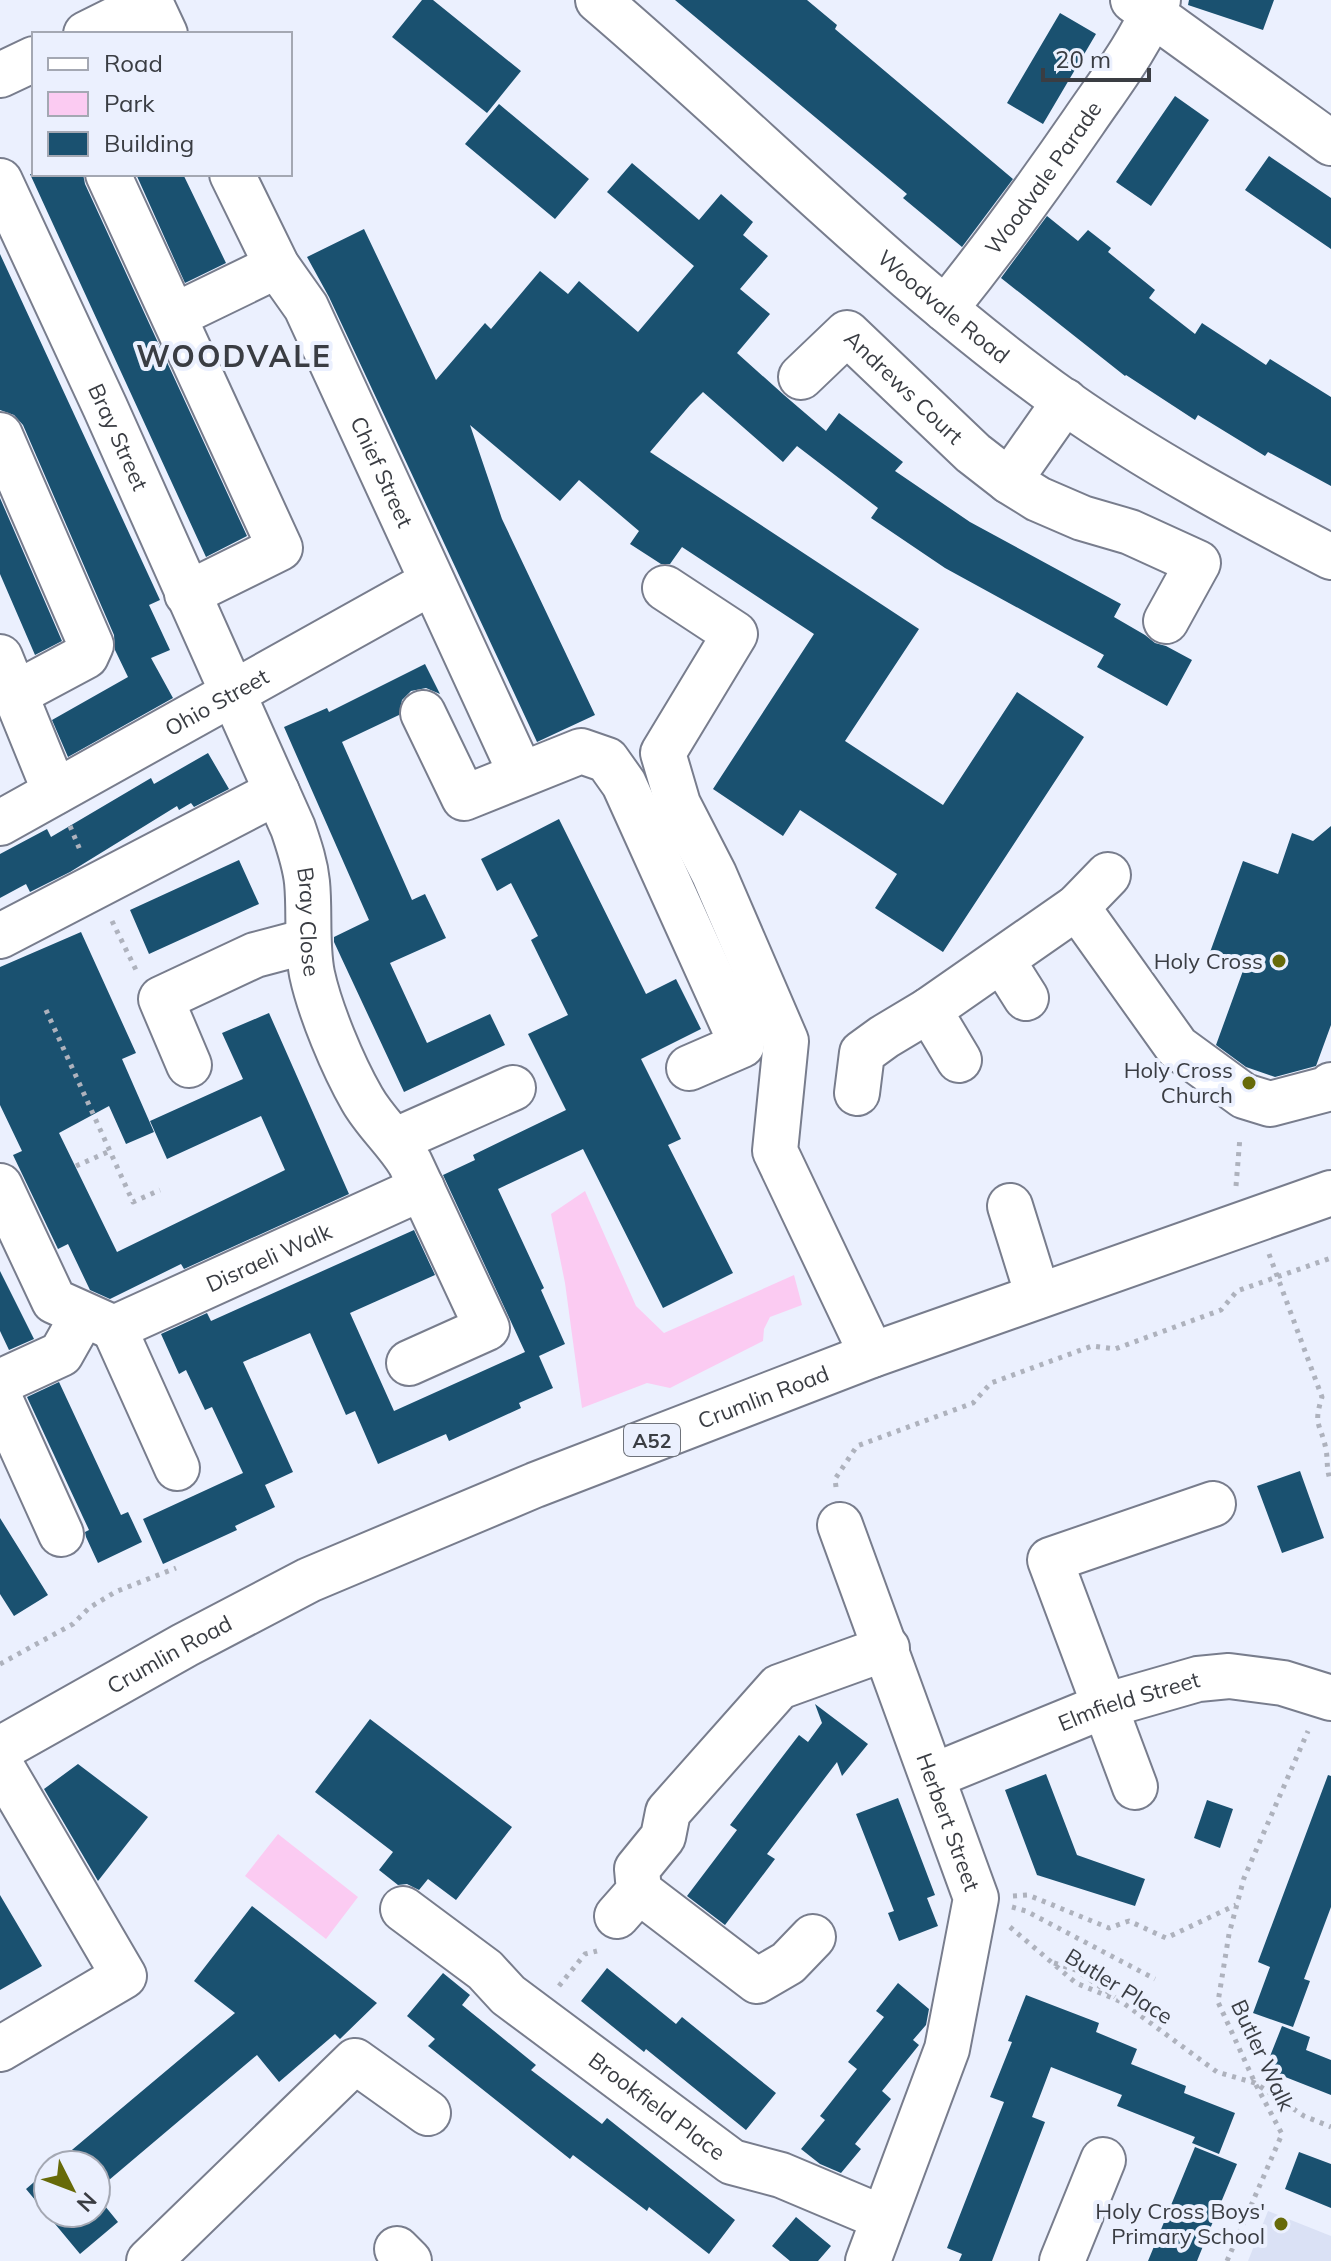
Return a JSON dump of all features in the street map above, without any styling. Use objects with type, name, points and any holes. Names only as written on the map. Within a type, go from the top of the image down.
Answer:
[{"type":"street","name":"Woodvale Road","points":[[598,0],[945,309],[1065,401],[1116,436],[1238,508],[1331,557]]},
{"type":"street","name":"Woodvale Parade","points":[[945,309],[1017,217],[1105,91],[1147,5]]},
{"type":"street","points":[[1147,5],[1331,143]]},
{"type":"street","points":[[95,32],[158,18]]},
{"type":"street","points":[[0,75],[32,60]]},
{"type":"street","points":[[109,176],[280,548],[187,594]]},
{"type":"street","name":"Chief Street","points":[[233,176],[277,266],[306,307],[521,774]]},
{"type":"street","name":"Bray Street","points":[[0,181],[233,694]]},
{"type":"street","points":[[174,316],[277,266]]},
{"type":"street","name":"Andrews Court","points":[[801,377],[847,333],[973,453],[1009,481],[1071,514],[1130,532],[1198,563],[1166,621]]},
{"type":"street","points":[[1009,481],[1065,401]]},
{"type":"street","points":[[0,435],[91,645],[86,656],[8,676],[55,792]]},
{"type":"street","name":"Ohio Street","points":[[0,823],[432,582]]},
{"type":"street","points":[[665,588],[735,634],[663,753],[678,804],[714,874],[786,1041],[775,1151],[872,1355]]},
{"type":"street","name":"Bray Close","points":[[233,694],[301,852],[307,882],[312,973],[320,1001],[362,1101],[396,1140],[422,1188],[487,1328],[409,1363]]},
{"type":"street","points":[[423,713],[464,798],[581,751],[607,760],[624,784],[742,1045],[689,1068]]},
{"type":"street","points":[[0,936],[277,792]]},
{"type":"street","points":[[857,1093],[862,1053],[1077,907],[1108,875]]},
{"type":"street","points":[[1077,907],[1177,1047],[1244,1096],[1270,1104],[1327,1089],[1331,1085]]},
{"type":"street","points":[[189,1065],[161,999],[255,955],[308,941]]},
{"type":"street","points":[[1002,960],[1026,998]]},
{"type":"street","points":[[929,1010],[959,1060]]},
{"type":"street","points":[[396,1140],[513,1088]]},
{"type":"street","points":[[0,1186],[54,1301],[98,1322],[177,1468]]},
{"type":"street","name":"Disraeli Walk","points":[[98,1322],[422,1188]]},
{"type":"street","name":"Crumlin Road","points":[[0,1749],[185,1645],[309,1580],[535,1485],[872,1355],[1038,1296],[1245,1204],[1331,1193]]},
{"type":"street","points":[[1010,1206],[1038,1296]]},
{"type":"street","points":[[0,1382],[61,1354],[98,1322]]},
{"type":"street","points":[[0,1399],[61,1534]]},
{"type":"street","points":[[1135,1787],[1050,1560],[1213,1504]]},
{"type":"street","name":"Herbert Street","points":[[840,1525],[976,1898],[947,2049],[868,2261]]},
{"type":"street","points":[[813,1937],[788,1963],[757,1981],[628,1904],[637,1869],[663,1837],[668,1812],[779,1687],[887,1648]]},
{"type":"street","name":"Elmfield Street","points":[[933,1776],[1104,1706],[1198,1679],[1229,1676],[1283,1683],[1327,1696]]},
{"type":"street","points":[[0,1764],[124,1976],[0,2049]]},
{"type":"street","name":"Brookfield Place","points":[[403,1909],[485,1970],[508,1995],[732,2162],[781,2175],[883,2218]]},
{"type":"street","points":[[149,2261],[355,2061],[428,2113]]},
{"type":"street","points":[[1062,2261],[1103,2160]]},
{"type":"path","points":[[46,1010],[133,1202],[160,1190]]},
{"type":"path","points":[[1244,1096],[1245,1204],[1278,1276],[1322,1397],[1315,1419],[1326,1451],[1326,1468],[1331,1482]]},
{"type":"path","points":[[76,1166],[110,1151]]},
{"type":"path","points":[[840,1525],[835,1479],[857,1446],[973,1403],[991,1383],[1092,1346],[1115,1349],[1221,1310],[1237,1291],[1331,1258]]},
{"type":"path","points":[[0,1664],[73,1624],[89,1608],[115,1592],[176,1568]]},
{"type":"path","name":"Butler Walk","points":[[1227,2261],[1282,2134],[1218,2002],[1229,1934],[1244,1878],[1327,1696]]},
{"type":"path","name":"Butler Place","points":[[976,1898],[1028,1895],[1109,1928],[1129,1921],[1166,1938],[1237,1905]]},
{"type":"path","points":[[976,1898],[1026,1911],[1155,1979]]},
{"type":"path","name":"Butler Place","points":[[976,1898],[1076,1983],[1122,2002],[1217,2072],[1255,2083],[1304,2116],[1331,2127]]},
{"type":"path","points":[[535,2015],[585,1954],[609,1947],[628,1904]]},
{"type":"path","points":[[1050,1961],[1076,1970],[1122,2002]]},
{"type":"shaded area","name":"Holy Cross Boys' Primary School","points":[[1268,2211],[1331,2236],[1331,2261],[1248,2261]]},
{"type":"green space","points":[[585,1191],[636,1306],[664,1333],[794,1275],[802,1305],[770,1317],[763,1341],[670,1388],[647,1383],[582,1408],[565,1283],[551,1214]]},
{"type":"green space","points":[[278,1834],[358,1897],[326,1939],[245,1876]]},
{"type":"building","points":[[422,0],[433,0],[521,71],[487,113],[392,37]]},
{"type":"building","points":[[675,0],[807,0],[837,25],[835,29],[1013,179],[962,247],[903,198],[907,194]]},
{"type":"building","points":[[1189,0],[1274,0],[1263,30],[1188,5]]},
{"type":"building","points":[[1060,13],[1096,34],[1043,124],[1007,103]]},
{"type":"building","points":[[1175,96],[1209,120],[1151,206],[1116,182]]},
{"type":"building","points":[[499,104],[589,179],[555,219],[465,144]]},
{"type":"building","points":[[1269,156],[1331,198],[1331,249],[1245,190]]},
{"type":"building","points":[[632,163],[699,220],[721,194],[753,222],[743,235],[768,256],[740,289],[770,314],[737,353],[784,395],[826,431],[839,413],[903,462],[895,471],[970,522],[1121,604],[1114,617],[1155,643],[1192,660],[1167,706],[1097,667],[1104,655],[945,568],[871,518],[878,508],[797,446],[783,462],[703,392],[690,405],[650,452],[919,629],[845,741],[943,805],[1017,692],[1084,737],[943,952],[875,908],[897,874],[800,810],[783,836],[713,789],[814,634],[682,547],[670,564],[661,564],[630,544],[639,531],[579,480],[560,501],[470,425],[502,519],[595,715],[537,742],[329,297],[307,257],[364,229],[436,380],[485,323],[491,329],[540,271],[568,294],[579,281],[638,332],[694,266],[607,192]]},
{"type":"building","points":[[30,174],[83,176],[247,536],[206,557]]},
{"type":"building","points":[[137,176],[184,176],[226,263],[185,283]]},
{"type":"building","points":[[1047,216],[1078,241],[1088,230],[1111,248],[1108,252],[1155,290],[1149,298],[1195,334],[1202,323],[1266,365],[1270,359],[1331,397],[1331,486],[1268,452],[1265,456],[1198,415],[1195,420],[1125,376],[1001,278]]},
{"type":"building","points":[[0,254],[160,600],[149,605],[170,650],[151,658],[173,698],[68,757],[52,720],[128,677],[115,650],[114,635],[23,425],[14,415],[0,410]]},
{"type":"building","points":[[0,498],[62,641],[35,655],[0,574]]},
{"type":"building","points":[[425,664],[440,694],[426,688],[411,691],[402,700],[399,715],[342,742],[412,900],[425,894],[446,938],[390,963],[427,1043],[490,1014],[505,1045],[404,1092],[334,942],[334,937],[369,920],[284,727],[327,708],[329,712]]},
{"type":"building","points":[[208,753],[229,789],[194,807],[191,803],[179,810],[177,806],[70,872],[30,892],[26,884],[0,898],[0,854],[47,829],[51,837],[151,778],[154,784]]},
{"type":"building","points":[[559,819],[646,994],[676,979],[701,1029],[641,1059],[681,1139],[668,1145],[733,1273],[663,1308],[583,1149],[498,1189],[544,1288],[541,1290],[565,1344],[539,1356],[553,1388],[519,1403],[521,1408],[449,1441],[446,1434],[378,1464],[355,1411],[346,1415],[310,1333],[243,1362],[293,1472],[265,1485],[275,1507],[235,1526],[237,1530],[163,1564],[143,1519],[243,1473],[212,1407],[205,1410],[186,1370],[179,1374],[161,1334],[207,1313],[211,1321],[414,1230],[435,1275],[350,1313],[394,1411],[525,1352],[443,1175],[475,1160],[473,1155],[566,1110],[528,1034],[568,1015],[531,940],[538,936],[511,883],[497,891],[481,859]]},
{"type":"building","name":"Holy Cross","points":[[1331,826],[1331,1025],[1316,1066],[1275,1077],[1246,1067],[1216,1045],[1244,968],[1209,955],[1243,861],[1278,874],[1292,833],[1313,841]]},
{"type":"building","points":[[239,860],[259,904],[149,954],[130,910]]},
{"type":"building","points":[[81,932],[136,1053],[122,1059],[154,1132],[126,1144],[109,1106],[59,1133],[117,1252],[285,1170],[261,1116],[167,1159],[150,1121],[243,1079],[222,1033],[269,1013],[349,1194],[184,1269],[181,1264],[110,1299],[90,1290],[68,1244],[58,1249],[13,1155],[22,1151],[0,1105],[0,967]]},
{"type":"building","points":[[0,1271],[34,1339],[9,1350],[0,1331]]},
{"type":"building","points":[[59,1382],[121,1515],[128,1512],[142,1542],[98,1563],[86,1537],[85,1532],[89,1530],[27,1397]]},
{"type":"building","points":[[1300,1471],[1324,1538],[1282,1553],[1257,1486]]},
{"type":"building","points":[[0,1518],[48,1595],[14,1616],[0,1594]]},
{"type":"building","points":[[815,1704],[868,1744],[842,1776],[837,1762],[767,1854],[775,1859],[725,1925],[687,1896],[737,1830],[730,1825],[799,1735],[808,1742],[822,1723]]},
{"type":"building","points":[[370,1719],[512,1827],[456,1900],[428,1879],[419,1890],[407,1884],[398,1885],[379,1870],[393,1852],[315,1792]]},
{"type":"building","points":[[78,1764],[148,1817],[98,1881],[44,1789]]},
{"type":"building","points":[[1046,1774],[1077,1855],[1145,1879],[1135,1906],[1037,1875],[1005,1790]]},
{"type":"building","points":[[1328,1775],[1331,1776],[1331,1907],[1304,1979],[1310,1981],[1293,2027],[1253,2013],[1270,1967],[1258,1962]]},
{"type":"building","points":[[898,1798],[935,1895],[927,1898],[938,1926],[899,1941],[888,1913],[894,1911],[856,1814]]},
{"type":"building","points":[[1207,1800],[1233,1809],[1220,1848],[1194,1838]]},
{"type":"building","points":[[0,1895],[42,1966],[0,1990]]},
{"type":"building","points":[[252,1906],[377,2003],[340,2039],[335,2034],[279,2082],[257,2055],[112,2177],[112,2149],[73,2149],[235,2013],[194,1981]]},
{"type":"building","points":[[607,1968],[676,2024],[682,2017],[776,2093],[746,2130],[581,2001]]},
{"type":"building","points":[[443,1973],[470,1995],[462,2005],[536,2065],[531,2070],[602,2124],[607,2118],[735,2220],[709,2254],[649,2207],[647,2211],[573,2155],[570,2159],[428,2046],[435,2039],[407,2016]]},
{"type":"building","points":[[898,1983],[929,2009],[926,2025],[913,2040],[919,2045],[882,2091],[891,2099],[855,2144],[861,2149],[841,2173],[820,2164],[801,2149],[825,2120],[820,2116],[857,2069],[848,2062],[884,2017],[876,2011]]},
{"type":"building","points":[[1026,1995],[1099,2023],[1096,2032],[1137,2049],[1131,2064],[1186,2086],[1184,2093],[1235,2113],[1219,2154],[1192,2143],[1195,2137],[1117,2106],[1122,2095],[1051,2067],[1032,2117],[1045,2122],[992,2261],[959,2261],[962,2254],[947,2248],[1004,2102],[990,2097],[1012,2042],[1008,2041]]},
{"type":"building","points":[[1282,2026],[1310,2037],[1306,2050],[1331,2060],[1331,2095],[1265,2069]]},
{"type":"building","points":[[1195,2147],[1237,2164],[1197,2261],[1148,2261]]},
{"type":"building","points":[[1299,2152],[1331,2164],[1331,2208],[1285,2189]]},
{"type":"building","points":[[796,2217],[831,2246],[818,2261],[790,2261],[772,2246]]},
{"type":"building","points":[[59,2229],[110,2229],[80,2254]]},
{"type":"place","name":"Holy Cross","points":[[1279,961]]},
{"type":"place","name":"Holy Cross Church","points":[[1249,1083]]},
{"type":"place","name":"Holy Cross Boys' Primary School","points":[[1281,2224]]},
{"type":"district","name":"WOODVALE","points":[[234,356]]}]
